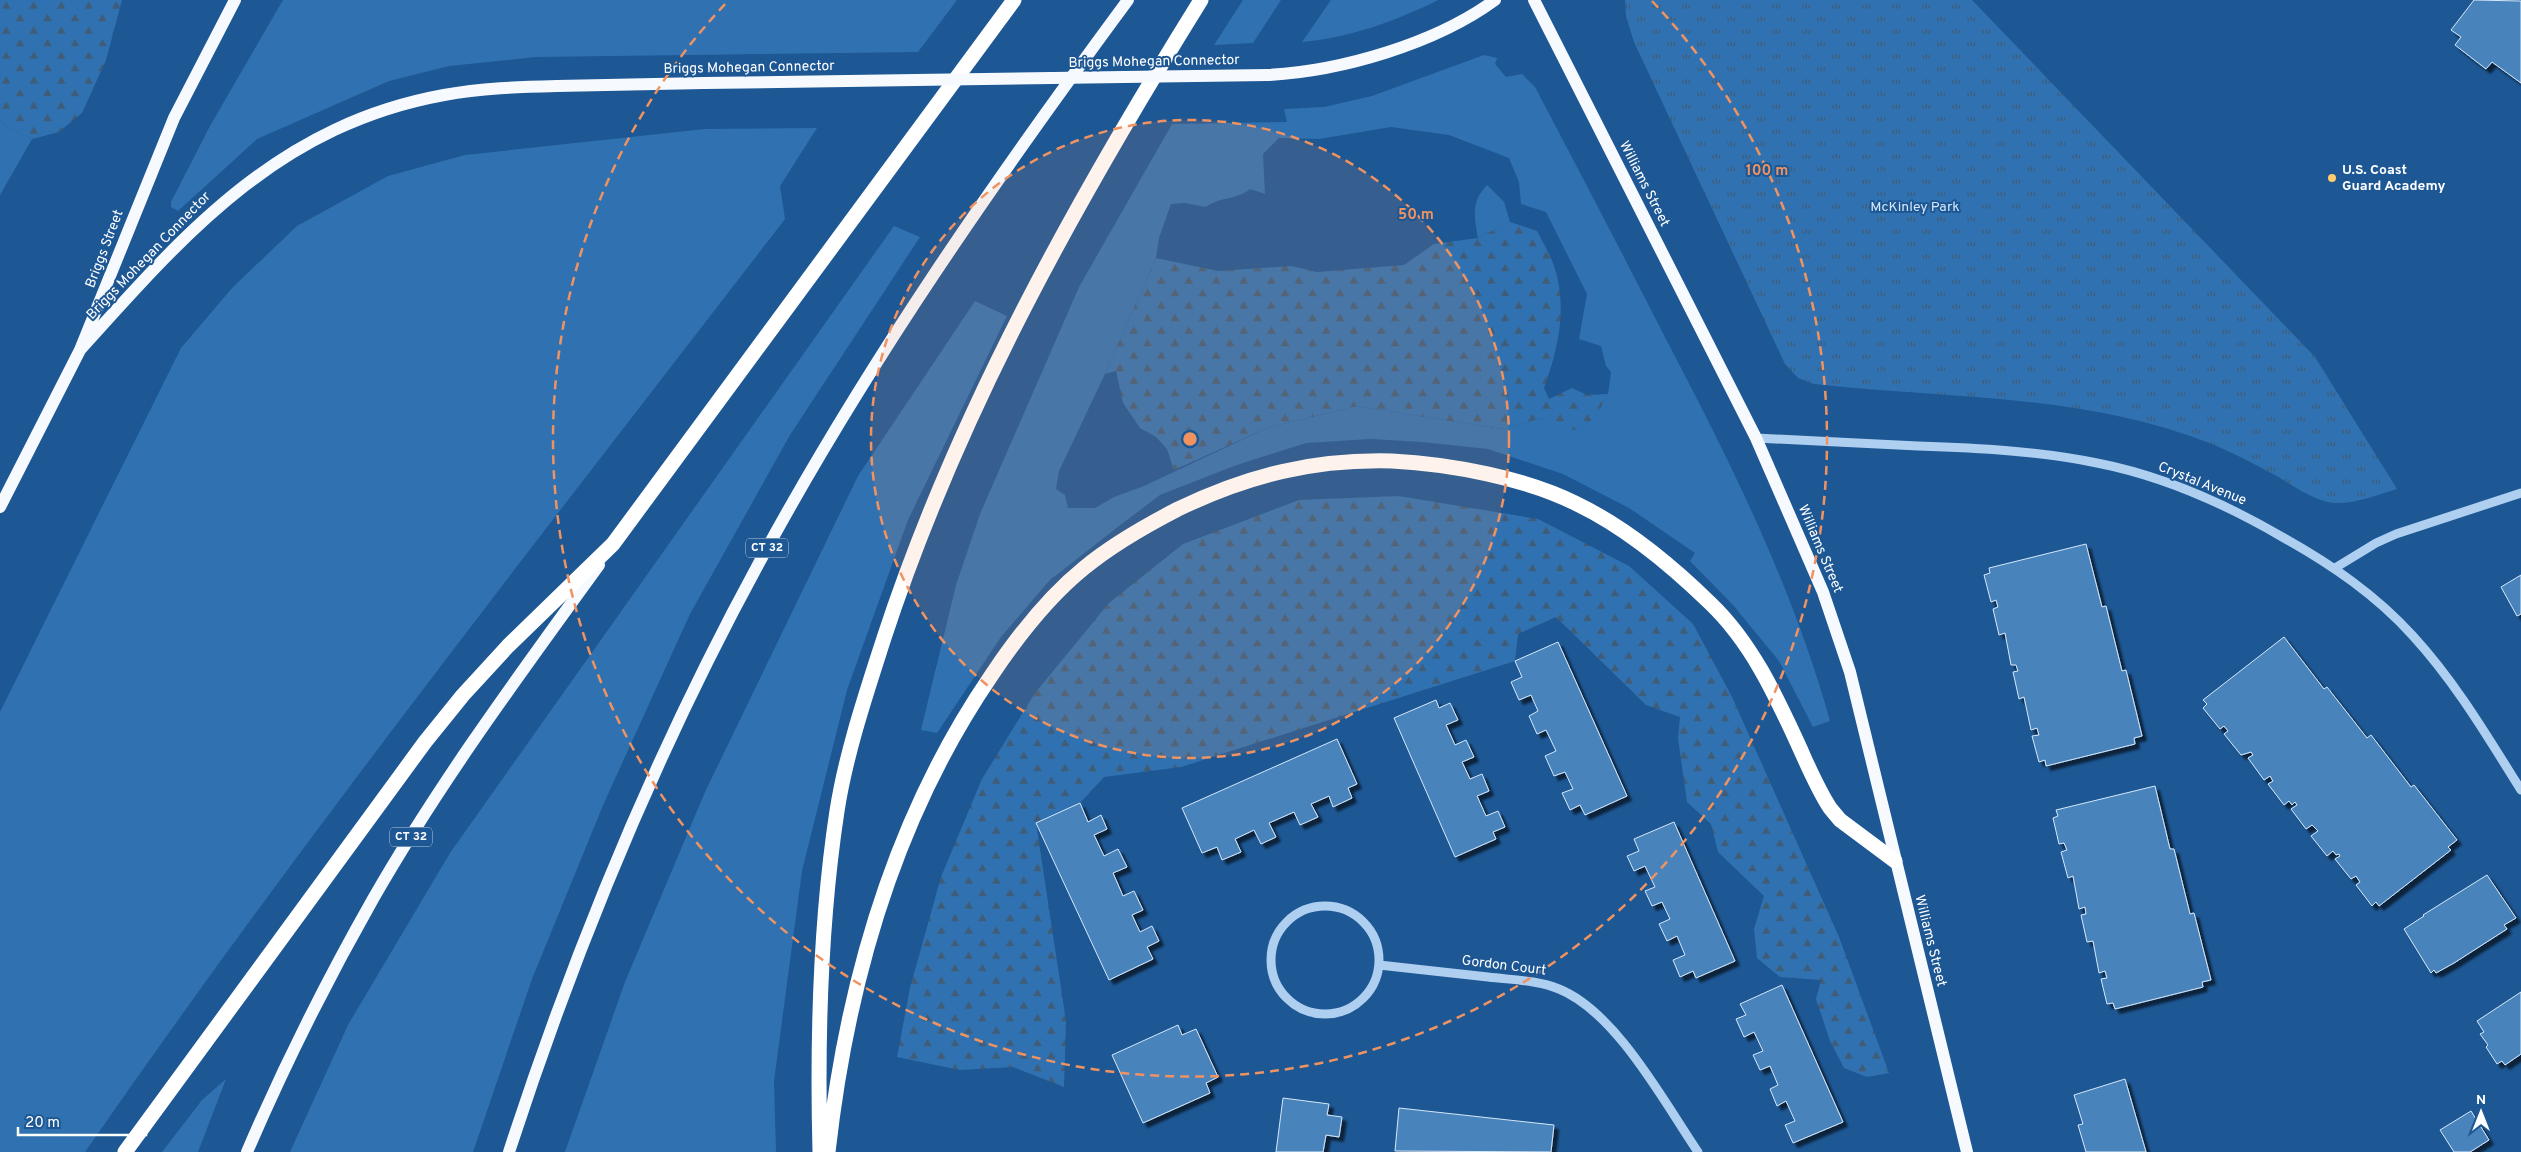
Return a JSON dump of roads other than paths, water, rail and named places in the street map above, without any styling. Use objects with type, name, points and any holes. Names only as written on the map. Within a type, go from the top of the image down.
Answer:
[{"type":"highway","name":"CT 32","points":[[614,544],[1014,0]]},
{"type":"highway","points":[[820,1152],[821,998],[826,905],[837,810],[860,717],[894,608],[944,478],[1012,334],[1083,199],[1201,0]]},
{"type":"highway","points":[[828,1152],[845,1037],[869,933],[910,819],[939,760],[973,701],[1009,648],[1046,604],[1084,568],[1139,529],[1213,492],[1290,468],[1324,462],[1356,460],[1414,462],[1454,467],[1537,488],[1576,502],[1598,515],[1654,553],[1712,605],[1731,626],[1755,659],[1780,704],[1830,808],[1840,820],[1895,861]]},
{"type":"highway","points":[[125,1152],[425,742],[463,695],[508,646],[614,544]]},
{"type":"main road","name":"Briggs Street","points":[[0,507],[80,350],[174,118],[234,0]]},
{"type":"main road","name":"CT 32","points":[[509,1152],[536,1068],[614,868],[676,727],[758,563],[828,442],[905,318],[989,193],[1128,0]]},
{"type":"main road","name":"Briggs Mohegan Connector","points":[[80,350],[193,228],[232,193],[265,169],[318,137],[392,108],[444,95],[508,88],[1268,75],[1330,68],[1379,55],[1438,31],[1494,0]]},
{"type":"main road","name":"Williams Street","points":[[1534,0],[1756,438],[1823,592],[1850,672],[1967,1152]]},
{"type":"main road","name":"CT 32","points":[[246,1152],[298,1044],[379,890],[480,731],[614,544]]},
{"type":"street","name":"Crystal Avenue","points":[[1756,438],[2002,450],[2099,463],[2149,476],[2226,505],[2335,568],[2386,609],[2438,665],[2464,699],[2521,790]]},
{"type":"street","points":[[2335,568],[2376,543],[2396,534],[2521,493]]},
{"type":"street","points":[[1334,907],[1355,914],[1366,924],[1376,944],[1379,966],[1376,980],[1364,998],[1345,1010],[1323,1014],[1302,1009],[1284,996],[1273,977],[1272,947],[1277,934],[1292,917],[1312,908],[1334,907]]},
{"type":"street","name":"Gordon Court","points":[[1379,966],[1538,982],[1571,994],[1591,1009],[1610,1028],[1635,1060],[1698,1152]]},
{"type":"place","name":"U.S. Coast Guard Academy","points":[[2332,178]]},
{"type":"park label","name":"McKinley Park","points":[[1915,207]]}]
